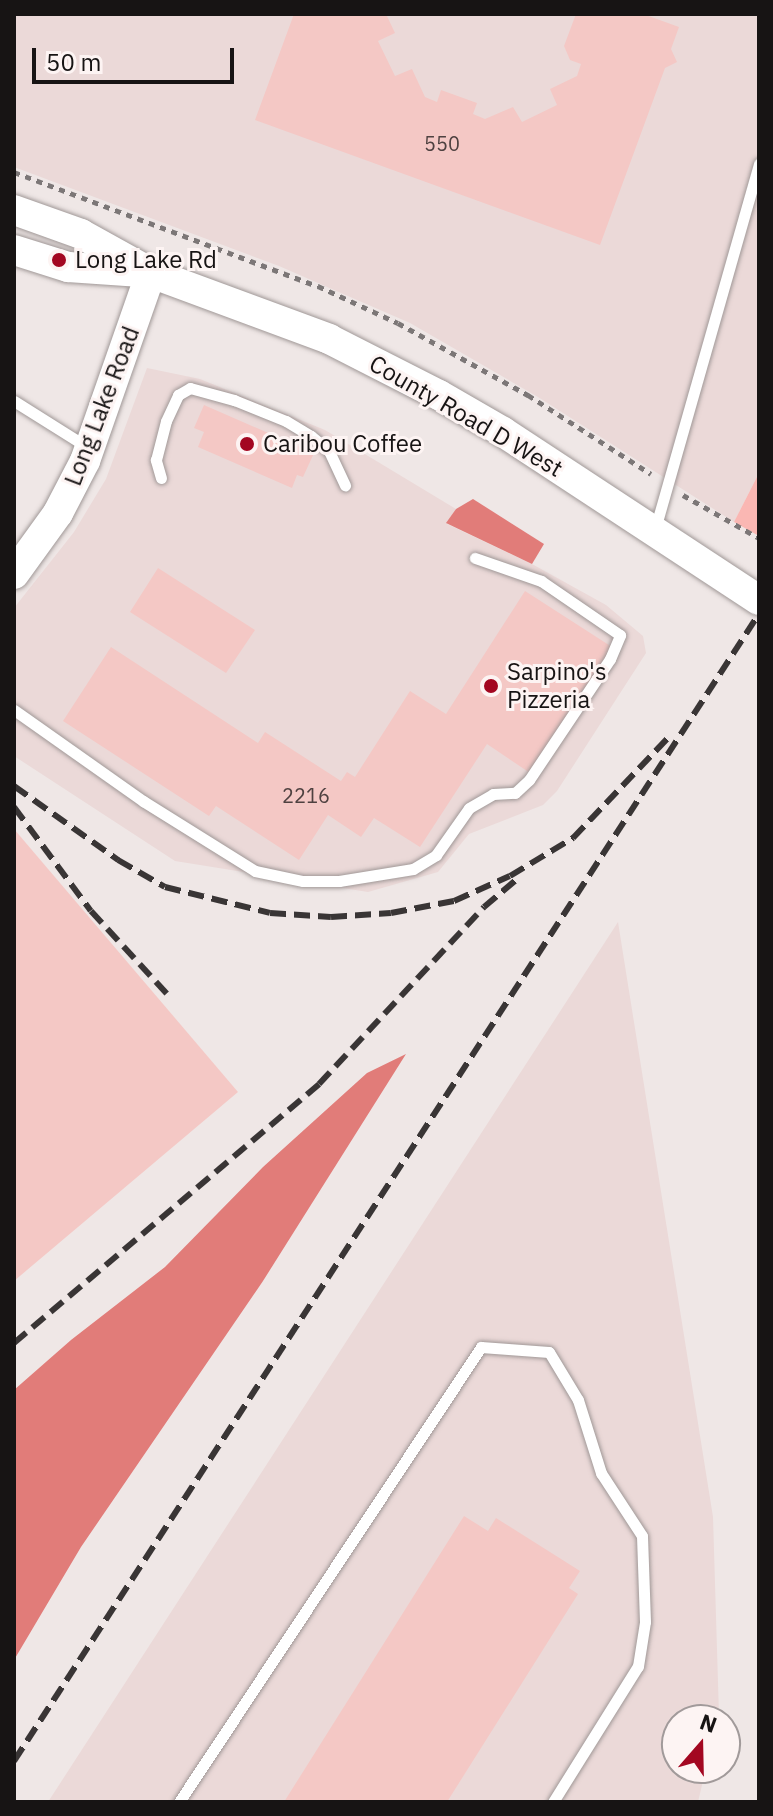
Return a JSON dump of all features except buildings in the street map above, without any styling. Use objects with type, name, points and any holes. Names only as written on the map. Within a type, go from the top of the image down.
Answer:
[{"type":"main road","name":"County Road D West","points":[[14,210],[81,234],[151,273],[329,339],[439,395],[515,440],[759,600]]},
{"type":"main road","name":"County Road D West","points":[[14,250],[68,267],[151,273]]},
{"type":"main road","name":"Long Lake Road","points":[[14,574],[58,513],[90,448],[151,273]]},
{"type":"lane","points":[[654,533],[759,164]]},
{"type":"lane","points":[[161,478],[156,460],[166,421],[178,395],[190,388],[234,400],[311,436],[329,451],[345,485]]},
{"type":"lane","points":[[14,401],[90,448]]},
{"type":"lane","points":[[14,710],[143,801],[255,871],[303,881],[339,881],[413,869],[436,855],[469,808],[493,794],[515,793],[529,780],[610,659],[620,635],[541,581],[475,558]]},
{"type":"lane","points":[[179,1802],[481,1347],[549,1352],[578,1400],[601,1473],[642,1536],[645,1622],[638,1666],[553,1802]]},
{"type":"shaded area","points":[[14,14],[759,14],[759,473],[734,522],[538,397],[410,323],[279,266],[14,167]]},
{"type":"shaded area","points":[[147,368],[200,379],[325,430],[456,509],[447,524],[532,564],[606,605],[643,636],[646,653],[557,791],[543,805],[469,834],[438,872],[368,892],[175,861],[14,756],[14,608],[74,532],[106,479]]},
{"type":"shaded area","points":[[759,473],[759,536],[734,522]]},
{"type":"shaded area","points":[[473,499],[544,544],[532,564],[446,523],[456,509]]},
{"type":"shaded area","points":[[618,922],[713,1517],[719,1704],[661,1704],[661,1784],[702,1784],[698,1802],[48,1802]]},
{"type":"shaded area","points":[[406,1054],[263,1281],[81,1547],[14,1660],[14,1390],[71,1340],[165,1267],[263,1167],[367,1073]]},
{"type":"railway","points":[[14,1761],[759,614]]},
{"type":"railway","points":[[14,786],[118,860],[165,887],[270,913],[331,917],[391,913],[454,901],[510,876],[573,838],[669,737]]},
{"type":"railway","points":[[14,807],[91,911],[169,996]]},
{"type":"railway","points":[[14,1343],[319,1084],[484,907],[516,880]]},
{"type":"place","name":"Long Lake Rd","points":[[59,260]]},
{"type":"place","name":"Caribou Coffee","points":[[247,444]]},
{"type":"place","name":"Sarpino's Pizzeria","points":[[491,686]]}]
